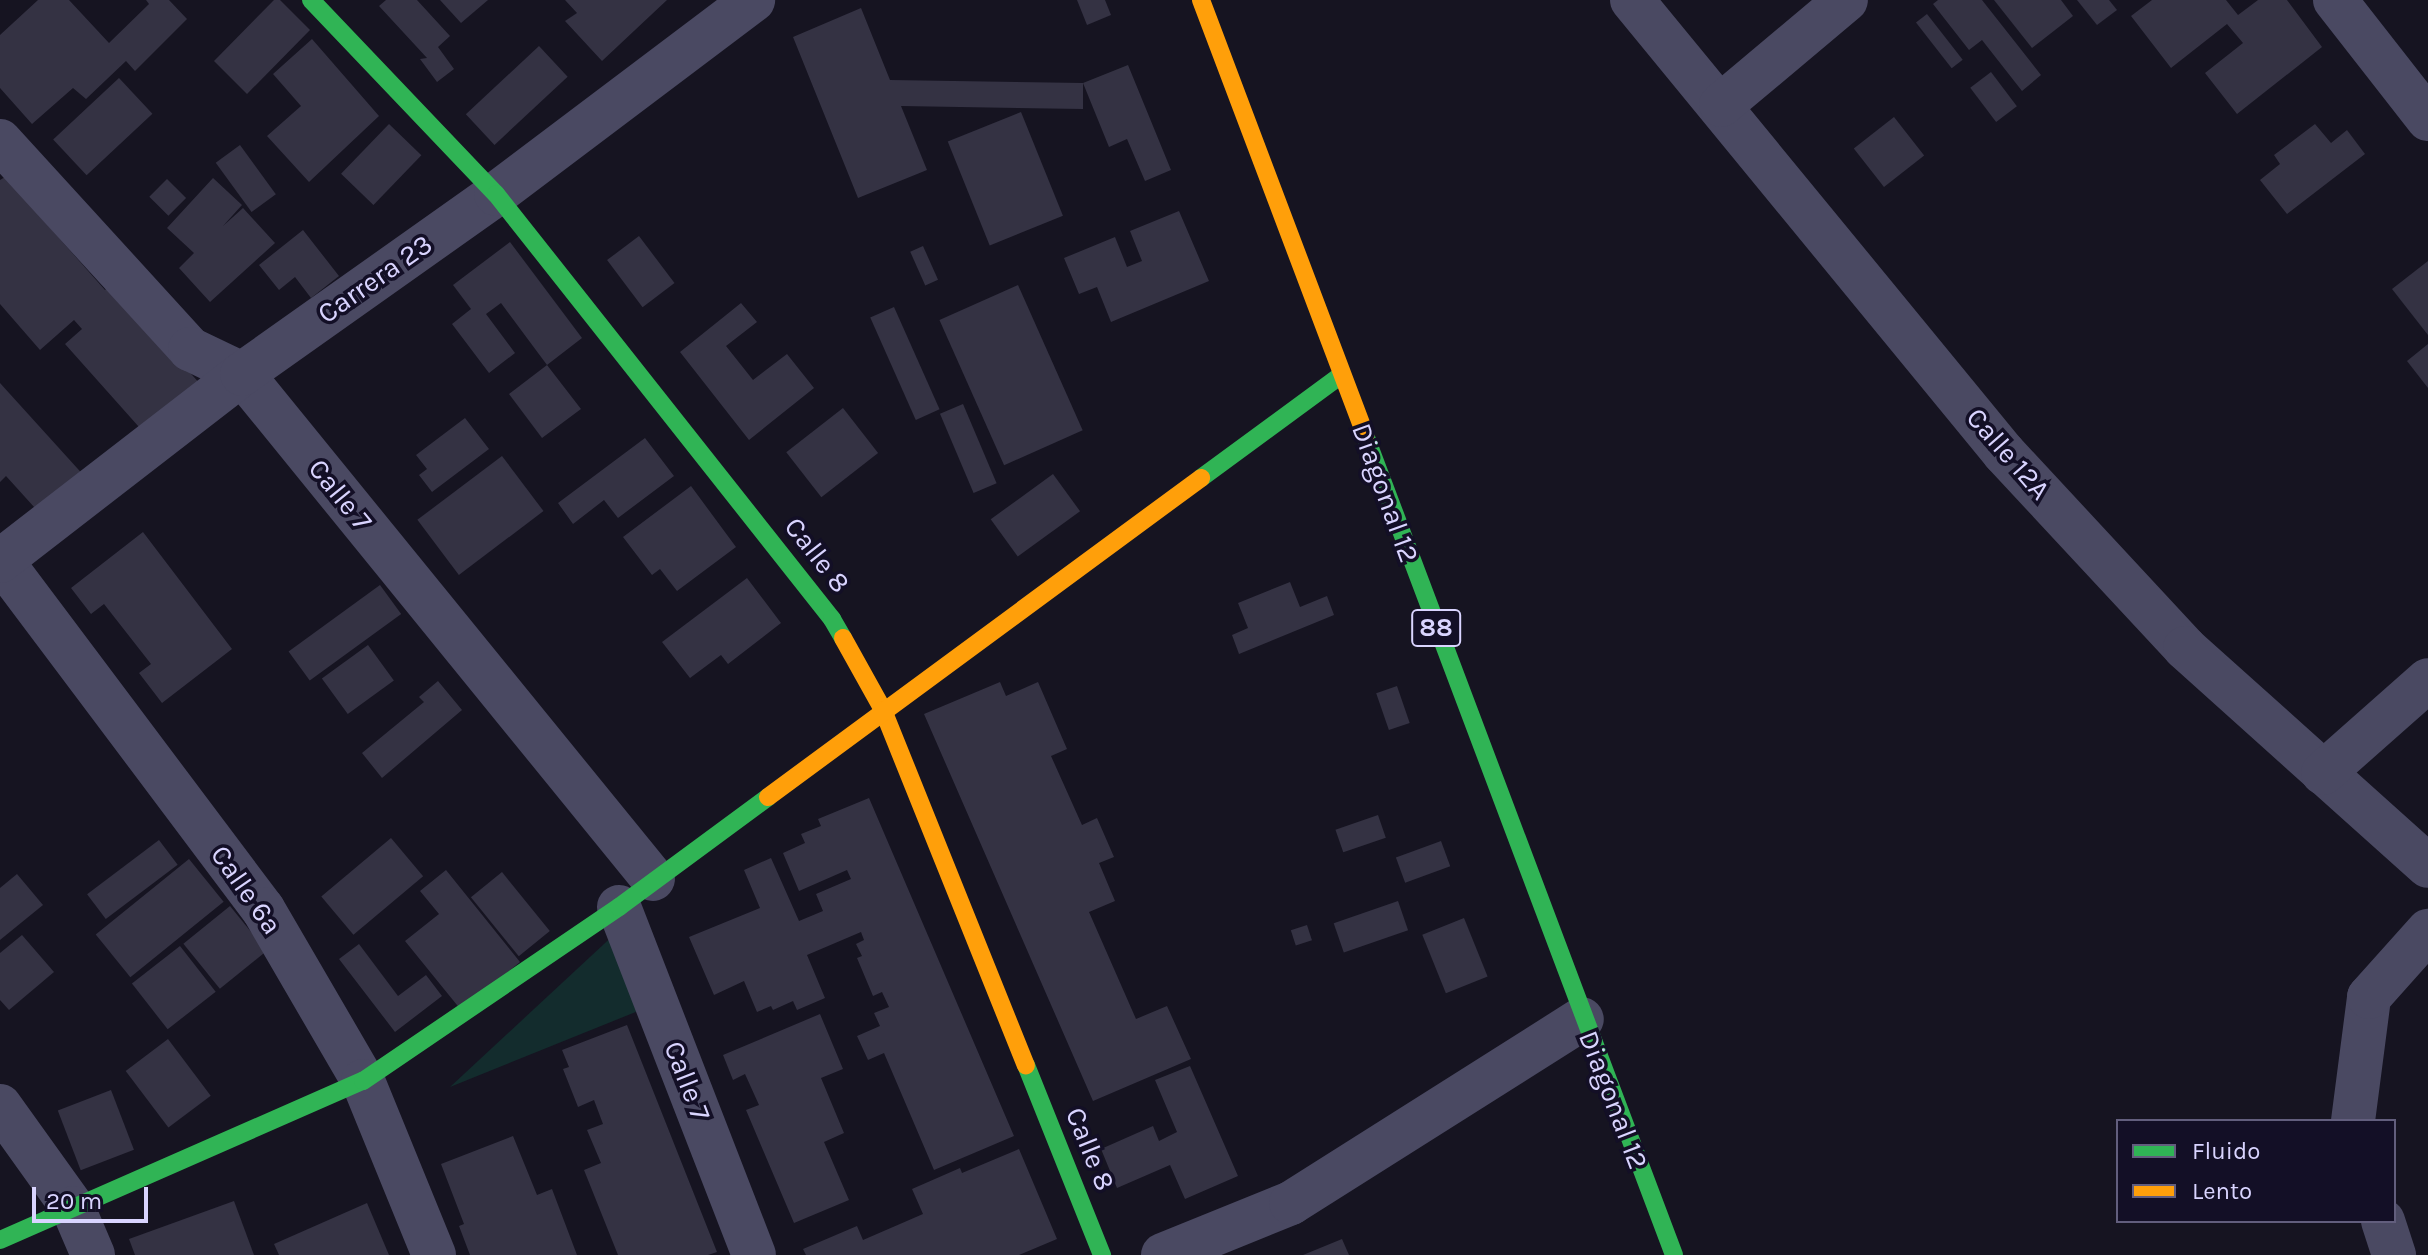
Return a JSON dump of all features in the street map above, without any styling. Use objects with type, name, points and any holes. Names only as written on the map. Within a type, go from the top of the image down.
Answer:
[{"type":"main road","name":"Calle 8","points":[[311,0],[496,194],[832,619],[883,710],[1102,1255]]},
{"type":"main road","name":"Diagonal 12","points":[[1201,0],[1582,1019],[1674,1255]]},
{"type":"main road","points":[[0,1240],[363,1081],[619,907],[1341,375]]},
{"type":"street","name":"Carrera 23","points":[[0,560],[242,374],[496,194],[753,0]]},
{"type":"street","name":"Calle 12A","points":[[1632,0],[2004,453],[2185,648],[2428,866]]},
{"type":"street","points":[[1721,105],[1846,0]]},
{"type":"street","points":[[2335,0],[2428,119]]},
{"type":"street","name":"Calle 7","points":[[0,141],[190,349],[242,374],[653,879]]},
{"type":"street","name":"Calle 6a","points":[[0,560],[263,909],[363,1081],[434,1255]]},
{"type":"street","points":[[2323,773],[2428,680]]},
{"type":"street","name":"Calle 7","points":[[619,907],[754,1255]]},
{"type":"street","points":[[2353,1119],[2369,997],[2428,931]]},
{"type":"street","points":[[1163,1255],[1291,1203],[1582,1019]]},
{"type":"street","points":[[0,1106],[73,1208],[93,1255]]},
{"type":"street","points":[[2384,1223],[2394,1255]]},
{"type":"green space","points":[[618,931],[648,1007],[450,1087]]},
{"type":"building","points":[[38,0],[69,0],[109,43],[149,4],[146,0],[169,0],[187,19],[135,71],[126,61],[86,99],[73,88],[32,124],[0,88],[0,35]]},
{"type":"building","points":[[274,0],[280,0],[310,30],[247,94],[214,61]]},
{"type":"building","points":[[386,0],[417,0],[450,36],[438,47],[454,69],[437,82],[420,59],[427,58],[379,6]]},
{"type":"building","points":[[440,0],[488,0],[461,23]]},
{"type":"building","points":[[565,0],[667,0],[602,61],[565,21],[577,13]]},
{"type":"building","points":[[1077,0],[1105,0],[1111,15],[1087,25]]},
{"type":"building","points":[[1938,0],[1982,0],[2041,75],[2022,91],[1982,40],[1969,50],[1933,4]]},
{"type":"building","points":[[1994,0],[2061,0],[2073,16],[2032,48]]},
{"type":"building","points":[[2077,0],[2109,0],[2117,10],[2097,25]]},
{"type":"building","points":[[2152,0],[2226,0],[2238,15],[2258,0],[2287,0],[2322,47],[2237,114],[2205,73],[2243,43],[2227,24],[2171,68],[2131,16]]},
{"type":"building","points":[[861,8],[890,80],[1083,83],[1083,109],[901,106],[927,170],[858,198],[793,37]]},
{"type":"building","points":[[1927,14],[1963,60],[1952,68],[1916,23]]},
{"type":"building","points":[[312,39],[379,116],[309,182],[267,136],[301,106],[273,74]]},
{"type":"building","points":[[539,46],[568,77],[495,145],[466,114]]},
{"type":"building","points":[[1128,65],[1171,170],[1145,181],[1127,139],[1109,147],[1083,83]]},
{"type":"building","points":[[1991,72],[2017,106],[1996,122],[1970,88]]},
{"type":"building","points":[[119,78],[152,114],[87,175],[53,139]]},
{"type":"building","points":[[1021,112],[1063,216],[990,245],[948,142]]},
{"type":"building","points":[[1894,117],[1924,156],[1884,187],[1854,148]]},
{"type":"building","points":[[389,124],[421,155],[373,205],[341,174]]},
{"type":"building","points":[[2315,124],[2331,143],[2347,130],[2365,154],[2287,214],[2260,180],[2280,164],[2274,155]]},
{"type":"building","points":[[240,145],[276,194],[252,212],[216,163]]},
{"type":"building","points":[[5,177],[105,290],[111,285],[202,386],[147,436],[65,344],[82,329],[74,320],[40,350],[0,304],[0,180]]},
{"type":"building","points":[[213,178],[242,205],[223,226],[243,208],[275,243],[210,302],[179,268],[194,253],[167,228]]},
{"type":"building","points":[[167,179],[186,198],[168,216],[149,197]]},
{"type":"building","points":[[1179,211],[1209,281],[1111,322],[1097,287],[1079,294],[1064,258],[1115,237],[1127,267],[1142,261],[1130,231]]},
{"type":"building","points":[[303,230],[339,276],[311,298],[295,277],[279,290],[259,265]]},
{"type":"building","points":[[639,236],[675,283],[643,307],[607,260]]},
{"type":"building","points":[[510,242],[582,338],[547,365],[501,303],[486,314],[515,353],[489,373],[452,324],[471,309],[453,285]]},
{"type":"building","points":[[923,246],[938,280],[925,285],[910,252]]},
{"type":"building","points":[[2428,261],[2428,335],[2392,289]]},
{"type":"building","points":[[1018,285],[1083,430],[1004,465],[939,320]]},
{"type":"building","points":[[741,303],[757,322],[726,346],[753,380],[787,354],[814,388],[749,440],[680,352]]},
{"type":"building","points":[[894,307],[940,409],[916,420],[870,318]]},
{"type":"building","points":[[2428,344],[2428,388],[2407,361]]},
{"type":"building","points":[[547,365],[581,409],[542,438],[509,394]]},
{"type":"building","points":[[0,383],[87,479],[44,518],[6,476],[0,482]]},
{"type":"building","points":[[963,404],[997,483],[974,493],[940,414]]},
{"type":"building","points":[[843,408],[878,453],[821,497],[786,452]]},
{"type":"building","points":[[465,418],[489,449],[432,492],[419,475],[427,469],[416,455]]},
{"type":"building","points":[[645,438],[674,476],[618,518],[604,500],[573,524],[558,503]]},
{"type":"building","points":[[502,456],[544,511],[459,575],[417,520]]},
{"type":"building","points":[[1053,474],[1080,511],[1018,556],[991,519]]},
{"type":"building","points":[[691,486],[736,547],[677,591],[660,569],[652,575],[623,537]]},
{"type":"building","points":[[143,532],[232,649],[162,703],[139,673],[151,664],[104,604],[91,614],[71,588]]},
{"type":"building","points":[[747,578],[781,623],[728,664],[721,655],[690,678],[662,642]]},
{"type":"building","points":[[1290,582],[1300,607],[1327,596],[1334,615],[1239,654],[1232,635],[1248,628],[1238,603]]},
{"type":"building","points":[[380,585],[401,614],[310,681],[289,651]]},
{"type":"building","points":[[368,645],[394,681],[348,714],[322,679]]},
{"type":"building","points":[[438,681],[462,710],[382,778],[362,753],[424,702],[419,697]]},
{"type":"building","points":[[1000,682],[1006,696],[1038,682],[1067,749],[1051,756],[1082,825],[1097,818],[1114,857],[1099,863],[1115,901],[1089,912],[1136,1019],[1167,1006],[1191,1059],[1093,1101],[924,714]]},
{"type":"building","points":[[1397,686],[1410,723],[1389,730],[1376,693]]},
{"type":"building","points":[[869,798],[1014,1136],[934,1170],[884,1053],[868,1060],[857,1036],[880,1026],[874,1013],[889,1007],[882,992],[873,996],[857,958],[862,956],[856,944],[864,940],[861,932],[807,955],[825,998],[797,1010],[793,1001],[773,1010],[771,1006],[757,1012],[744,981],[714,995],[689,937],[760,908],[744,870],[771,858],[799,921],[823,911],[816,894],[851,879],[847,870],[799,891],[783,853],[805,843],[801,834],[821,826],[818,819]]},
{"type":"building","points":[[1378,815],[1386,838],[1343,852],[1335,830]]},
{"type":"building","points":[[391,838],[423,876],[353,935],[321,896]]},
{"type":"building","points":[[159,840],[178,865],[106,919],[87,894]]},
{"type":"building","points":[[1441,841],[1450,866],[1405,883],[1396,857]]},
{"type":"building","points":[[189,859],[224,902],[130,977],[96,935]]},
{"type":"building","points":[[446,870],[520,962],[461,1010],[405,941],[439,914],[420,891]]},
{"type":"building","points":[[502,872],[550,931],[519,956],[471,897]]},
{"type":"building","points":[[17,874],[43,905],[0,940],[0,888]]},
{"type":"building","points":[[1398,901],[1408,930],[1344,952],[1334,923]]},
{"type":"building","points":[[230,906],[267,951],[220,989],[183,944]]},
{"type":"building","points":[[1464,918],[1488,976],[1446,993],[1422,935]]},
{"type":"building","points":[[1307,925],[1312,940],[1296,945],[1291,930]]},
{"type":"building","points":[[22,935],[54,972],[9,1010],[0,1000],[0,953]]},
{"type":"building","points":[[359,944],[398,996],[426,975],[442,996],[395,1032],[339,959]]},
{"type":"building","points":[[180,946],[216,992],[168,1029],[132,984]]},
{"type":"building","points":[[820,1014],[843,1069],[821,1078],[844,1133],[824,1142],[849,1200],[794,1223],[746,1110],[759,1105],[745,1074],[733,1080],[723,1055]]},
{"type":"building","points":[[627,1025],[717,1252],[708,1255],[618,1255],[584,1170],[601,1163],[587,1130],[603,1124],[594,1100],[578,1107],[563,1069],[569,1067],[562,1050]]},
{"type":"building","points":[[168,1039],[211,1096],[168,1128],[126,1071]]},
{"type":"building","points":[[1190,1066],[1238,1176],[1185,1199],[1170,1165],[1117,1188],[1101,1149],[1153,1126],[1159,1141],[1177,1132],[1155,1080]]},
{"type":"building","points":[[111,1090],[134,1150],[81,1170],[58,1110]]},
{"type":"building","points":[[513,1136],[537,1195],[552,1189],[577,1255],[470,1255],[459,1226],[464,1224],[441,1164]]},
{"type":"building","points":[[1019,1149],[1057,1239],[1019,1255],[806,1255],[803,1249],[857,1226],[863,1240],[923,1214],[912,1189],[960,1168],[962,1173]]},
{"type":"building","points":[[234,1201],[254,1255],[135,1255],[129,1239]]},
{"type":"building","points":[[367,1203],[389,1255],[279,1255],[274,1244]]},
{"type":"building","points":[[1342,1239],[1349,1255],[1303,1255]]},
{"type":"traffic: fast","points":[[311,0],[496,194],[832,619],[843,638]]},
{"type":"traffic: fast","points":[[1201,478],[1341,375]]},
{"type":"traffic: fast","points":[[1365,435],[1674,1255]]},
{"type":"traffic: fast","points":[[0,1240],[363,1081],[619,907],[768,797]]},
{"type":"traffic: fast","points":[[1026,1065],[1102,1255]]},
{"type":"traffic: slow","points":[[1201,0],[1365,435]]},
{"type":"traffic: slow","points":[[768,797],[1201,478]]},
{"type":"traffic: slow","points":[[843,638],[883,710],[1026,1065]]}]
